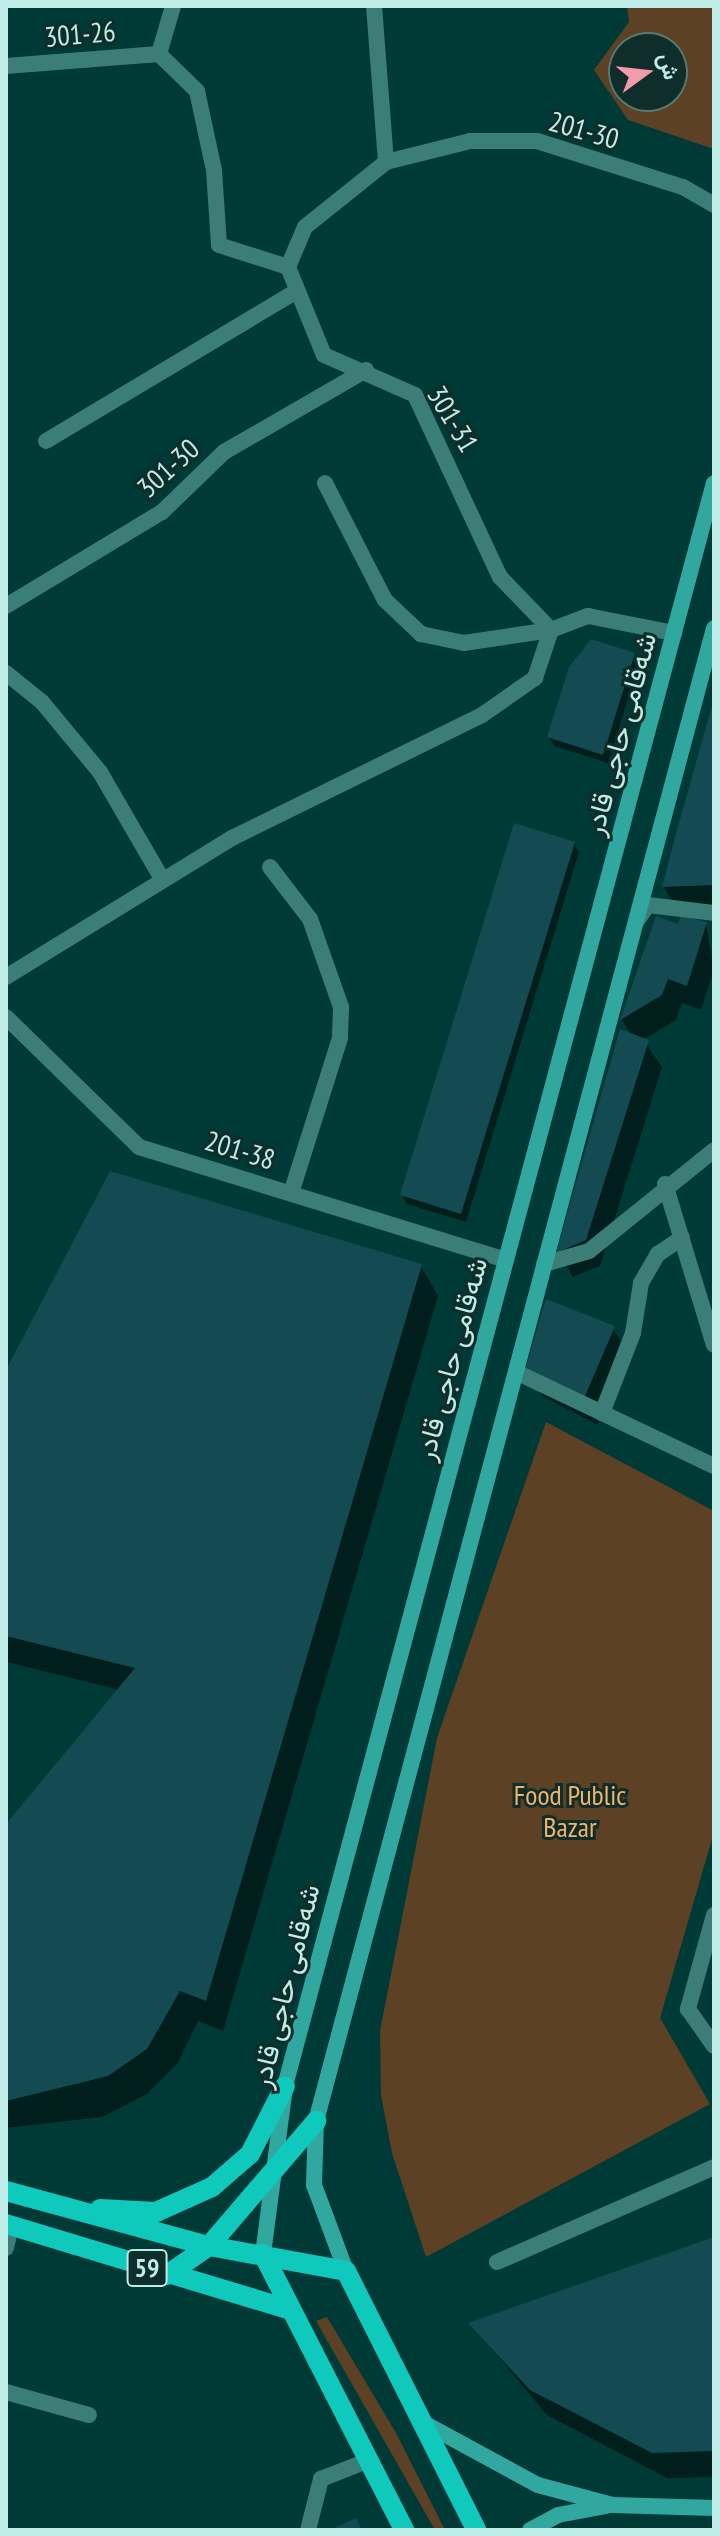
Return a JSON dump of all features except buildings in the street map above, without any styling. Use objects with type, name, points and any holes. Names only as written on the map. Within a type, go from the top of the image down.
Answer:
[{"type":"main road","name":"شەقامی حاجی قادر","points":[[263,2254],[270,2182],[285,2086],[714,483]]},
{"type":"main road","points":[[476,2530],[346,2271],[314,2185],[316,2121],[714,628]]},
{"type":"main road","points":[[51,2206],[156,2212],[212,2187],[250,2154],[285,2086]]},
{"type":"main road","points":[[167,2275],[209,2246],[270,2182],[316,2121]]},
{"type":"main road","name":"59","points":[[6,2191],[51,2206],[209,2246]]},
{"type":"main road","name":"59","points":[[8,2225],[288,2309]]},
{"type":"main road","points":[[209,2246],[346,2271]]},
{"type":"main road","points":[[263,2254],[288,2309],[404,2530]]},
{"type":"main road","points":[[420,2421],[491,2466],[612,2505]]},
{"type":"main road","points":[[530,2530],[558,2515],[612,2505],[714,2508]]},
{"type":"street","points":[[173,6],[159,54],[197,91],[214,170],[219,245],[288,267],[305,227],[386,162],[374,6]]},
{"type":"street","name":"301-26","points":[[6,66],[159,54]]},
{"type":"street","name":"201-30","points":[[386,162],[470,141],[537,141],[683,187],[714,205]]},
{"type":"street","name":"301-31","points":[[288,267],[324,355],[366,370],[415,395],[500,577],[551,630]]},
{"type":"street","points":[[46,441],[297,291]]},
{"type":"street","name":"301-30","points":[[6,606],[162,512],[224,452],[366,370]]},
{"type":"street","points":[[325,483],[385,600],[421,634],[464,643],[551,630],[588,616],[674,633]]},
{"type":"street","points":[[6,977],[162,879],[482,715],[535,678],[551,630]]},
{"type":"street","points":[[6,673],[42,702],[100,772],[162,879]]},
{"type":"street","points":[[270,867],[310,919],[341,1007],[340,1038],[291,1193]]},
{"type":"street","points":[[635,924],[648,905],[714,913]]},
{"type":"street","name":"201-38","points":[[6,1017],[139,1147],[504,1259]]},
{"type":"street","points":[[544,1264],[589,1251],[665,1184],[714,1150]]},
{"type":"street","points":[[665,1184],[714,1345]]},
{"type":"street","points":[[602,1413],[633,1333],[641,1283],[658,1254],[682,1238]]},
{"type":"street","points":[[516,1372],[706,1462],[714,1447]]},
{"type":"street","points":[[714,1915],[688,2009],[714,2046]]},
{"type":"street","points":[[497,2262],[714,2167]]},
{"type":"street","points":[[6,2248],[8,2225]]},
{"type":"street","points":[[6,2392],[89,2415]]},
{"type":"street","points":[[308,2530],[321,2479],[367,2461]]},
{"type":"green space","points":[[627,6],[714,6],[714,149],[628,120],[623,112],[688,112],[688,32],[622,32],[629,22]]},
{"type":"green space","points":[[608,51],[608,91],[594,70]]},
{"type":"green space","name":"Food Public Bazar","points":[[546,1422],[714,1511],[714,1832],[660,2018],[710,2104],[426,2257],[392,2153],[381,2095],[380,2031],[437,1738]]},
{"type":"green space","points":[[327,2317],[396,2433],[445,2530],[435,2530],[316,2321]]}]
